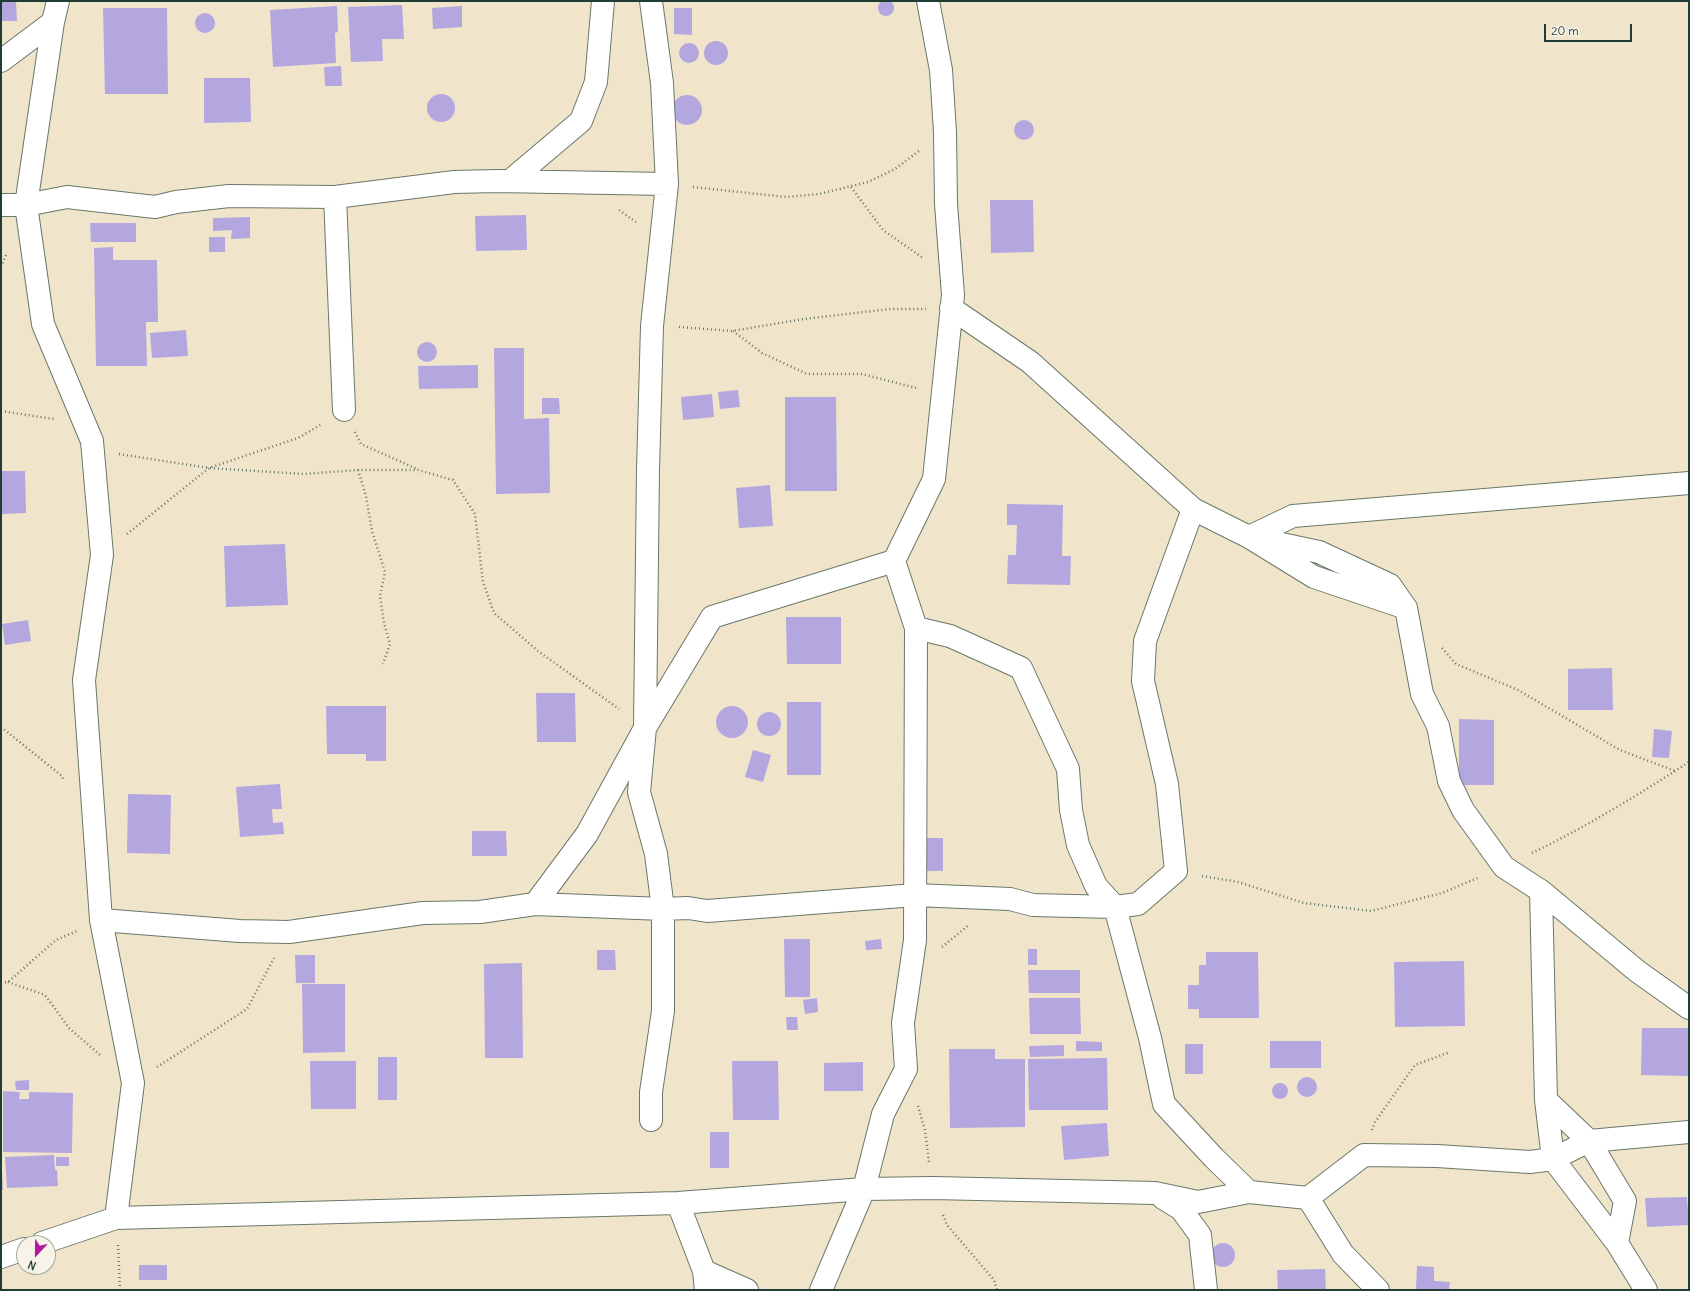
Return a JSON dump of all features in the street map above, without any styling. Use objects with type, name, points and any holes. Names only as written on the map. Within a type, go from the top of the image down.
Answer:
[{"type":"street","points":[[58,1],[53,22],[26,205],[43,324],[92,441],[102,555],[84,680],[101,920],[133,1082],[116,1218]]},
{"type":"street","points":[[510,181],[582,120],[596,82],[604,1]]},
{"type":"street","points":[[651,1],[662,83],[667,184],[652,326],[648,470],[645,728],[638,792],[656,854],[663,909],[663,1011],[651,1092],[651,1120]]},
{"type":"street","points":[[821,1290],[864,1189],[884,1114],[906,1070],[903,1024],[914,940],[916,628],[894,561],[934,479],[953,295],[946,204],[945,132],[941,70],[928,1]]},
{"type":"street","points":[[1,62],[53,22]]},
{"type":"street","points":[[1,205],[26,205],[67,197],[155,207],[176,202],[229,196],[335,197],[454,182],[510,181],[667,184]]},
{"type":"street","points":[[335,197],[344,410]]},
{"type":"street","points":[[952,308],[1030,362],[1193,509],[1249,537],[1314,577],[1406,608],[1422,694],[1438,726],[1449,781],[1463,810],[1504,867],[1541,891],[1637,971],[1689,1008]]},
{"type":"street","points":[[1249,537],[1293,516],[1689,483]]},
{"type":"street","points":[[101,920],[240,931],[289,932],[423,913],[480,912],[535,904],[663,909],[688,908],[707,911],[915,895],[1010,899],[1033,905],[1115,908],[1138,904],[1176,871],[1167,784],[1143,681],[1145,641],[1193,509]]},
{"type":"street","points":[[535,904],[587,834],[645,728],[712,617],[894,561]]},
{"type":"street","points":[[916,628],[950,636],[1021,668],[1068,769],[1072,810],[1078,845],[1096,886],[1115,908],[1150,1038],[1164,1104],[1214,1158],[1249,1192]]},
{"type":"street","points":[[1541,891],[1546,1100],[1553,1159],[1617,1243],[1646,1290]]},
{"type":"street","points":[[1546,1100],[1589,1142],[1625,1201],[1617,1243]]},
{"type":"street","points":[[56,1238],[116,1218],[678,1203],[864,1189],[933,1188],[1155,1193],[1198,1202],[1249,1192],[1308,1198],[1364,1155],[1437,1156],[1530,1162],[1553,1159],[1589,1142],[1689,1132]]},
{"type":"street","points":[[1155,1193],[1181,1209],[1200,1235],[1206,1290]]},
{"type":"street","points":[[1308,1198],[1343,1254],[1378,1290]]},
{"type":"street","points":[[678,1203],[705,1281],[748,1290]]},
{"type":"street","points":[[1,1257],[16,1252]]},
{"type":"path","points":[[667,184],[786,197],[819,194],[868,182],[895,169],[945,132]]},
{"type":"path","points":[[851,187],[883,230],[951,278]]},
{"type":"path","points":[[652,326],[732,331],[804,319],[890,309],[952,308]]},
{"type":"path","points":[[732,331],[762,353],[807,374],[862,374],[943,394]]},
{"type":"path","points":[[102,555],[210,468],[298,438],[344,410],[361,444],[418,470],[453,480],[475,514],[483,582],[494,614],[538,651],[645,728]]},
{"type":"path","points":[[1,411],[58,420]]},
{"type":"path","points":[[92,441],[111,452],[210,468],[304,474],[358,470],[418,470]]},
{"type":"path","points":[[358,470],[366,496],[372,531],[385,572],[380,596],[384,623],[390,644],[383,664]]},
{"type":"path","points":[[1441,647],[1456,664],[1518,690],[1620,750],[1675,771]]},
{"type":"path","points":[[1,727],[62,776],[64,783]]},
{"type":"path","points":[[1176,871],[1238,882],[1304,903],[1371,911],[1442,893],[1504,867],[1566,836],[1689,762]]},
{"type":"path","points":[[8,982],[56,940],[101,920]]},
{"type":"path","points":[[938,952],[970,924]]},
{"type":"path","points":[[1,983],[8,982],[45,995],[69,1028],[133,1082],[247,1008],[289,932]]},
{"type":"path","points":[[1364,1155],[1375,1122],[1415,1065],[1450,1052]]},
{"type":"path","points":[[116,1218],[120,1290]]},
{"type":"building","points":[[886,0],[893,5],[894,8],[889,15],[886,16],[879,11],[878,8],[883,1]]},
{"type":"building","points":[[1,1],[16,1],[17,21],[1,21]]},
{"type":"building","points":[[402,5],[404,39],[382,39],[383,61],[351,62],[348,7]]},
{"type":"building","points":[[337,6],[338,32],[335,33],[336,63],[273,67],[270,10]]},
{"type":"building","points":[[462,6],[462,27],[433,29],[432,8]]},
{"type":"building","points":[[103,8],[167,8],[168,94],[105,94]]},
{"type":"building","points":[[674,8],[692,8],[692,35],[674,34]]},
{"type":"building","points":[[201,13],[209,13],[215,19],[215,27],[209,33],[201,33],[195,27],[195,19]]},
{"type":"building","points":[[716,41],[724,45],[728,53],[724,61],[716,65],[708,61],[704,53],[708,45]]},
{"type":"building","points":[[689,43],[696,46],[699,53],[696,60],[689,63],[682,60],[679,53],[682,46]]},
{"type":"building","points":[[341,66],[342,86],[325,86],[324,67]]},
{"type":"building","points":[[204,78],[250,78],[251,122],[204,123]]},
{"type":"building","points":[[441,94],[451,98],[455,108],[451,118],[441,122],[431,118],[427,108],[431,98]]},
{"type":"building","points":[[687,95],[698,99],[702,110],[698,121],[687,125],[676,121],[672,110],[676,99]]},
{"type":"building","points":[[1024,120],[1031,123],[1034,130],[1031,137],[1024,140],[1017,137],[1014,130],[1017,123]]},
{"type":"building","points":[[990,200],[1033,200],[1034,252],[991,253]]},
{"type":"building","points":[[526,215],[527,250],[476,251],[475,216]]},
{"type":"building","points":[[250,217],[250,238],[231,239],[232,230],[213,231],[213,218]]},
{"type":"building","points":[[90,223],[136,223],[136,242],[91,242]]},
{"type":"building","points":[[209,237],[225,237],[225,252],[209,252]]},
{"type":"building","points":[[113,247],[113,260],[157,260],[158,322],[146,322],[147,366],[96,366],[94,248]]},
{"type":"building","points":[[186,330],[188,356],[152,358],[150,333]]},
{"type":"building","points":[[427,342],[434,345],[437,352],[434,359],[427,362],[420,359],[417,352],[420,345]]},
{"type":"building","points":[[494,348],[524,348],[524,419],[549,418],[550,493],[496,494]]},
{"type":"building","points":[[478,365],[478,388],[419,389],[418,366]]},
{"type":"building","points":[[738,390],[740,407],[720,409],[718,392]]},
{"type":"building","points":[[712,394],[714,417],[683,420],[681,397]]},
{"type":"building","points":[[785,397],[836,397],[837,491],[785,491]]},
{"type":"building","points":[[542,398],[559,398],[560,414],[542,414]]},
{"type":"building","points":[[1,471],[25,471],[26,513],[1,514]]},
{"type":"building","points":[[770,485],[773,526],[739,528],[736,488]]},
{"type":"building","points":[[1007,504],[1063,505],[1062,556],[1071,556],[1070,585],[1007,584],[1008,555],[1016,555],[1017,525],[1007,525]]},
{"type":"building","points":[[285,544],[288,605],[226,607],[224,546]]},
{"type":"building","points":[[786,617],[841,617],[841,664],[787,664]]},
{"type":"building","points":[[28,620],[31,641],[5,645],[2,624]]},
{"type":"building","points":[[1612,668],[1613,710],[1568,710],[1568,669]]},
{"type":"building","points":[[536,693],[575,693],[576,742],[537,742]]},
{"type":"building","points":[[787,702],[821,702],[821,775],[787,775]]},
{"type":"building","points":[[326,706],[386,706],[386,761],[366,761],[366,754],[327,754]]},
{"type":"building","points":[[729,706],[735,706],[745,713],[748,722],[747,728],[741,735],[735,738],[729,738],[719,731],[716,725],[716,719],[723,709]]},
{"type":"building","points":[[769,712],[778,715],[781,724],[778,733],[769,736],[760,733],[757,724],[760,715]]},
{"type":"building","points":[[1459,719],[1494,720],[1494,785],[1459,785]]},
{"type":"building","points":[[1654,729],[1672,731],[1669,758],[1652,757]]},
{"type":"building","points":[[753,750],[771,755],[763,782],[745,777]]},
{"type":"building","points":[[280,784],[282,809],[272,809],[273,823],[283,822],[284,834],[240,837],[236,787]]},
{"type":"building","points":[[128,794],[171,795],[170,854],[127,853]]},
{"type":"building","points":[[472,831],[506,831],[507,856],[472,856]]},
{"type":"building","points":[[919,838],[943,838],[943,871],[919,871]]},
{"type":"building","points":[[784,939],[810,939],[810,997],[785,997]]},
{"type":"building","points":[[881,939],[882,949],[866,950],[865,941]]},
{"type":"building","points":[[1028,949],[1037,949],[1037,965],[1028,965]]},
{"type":"building","points":[[597,950],[615,950],[616,970],[597,970]]},
{"type":"building","points":[[1206,952],[1258,952],[1259,1018],[1199,1018],[1199,1009],[1188,1009],[1188,985],[1199,985],[1199,965],[1206,965]]},
{"type":"building","points":[[295,955],[315,955],[315,983],[296,983]]},
{"type":"building","points":[[1464,961],[1465,1026],[1395,1027],[1394,962]]},
{"type":"building","points":[[522,963],[523,1058],[485,1058],[484,964]]},
{"type":"building","points":[[1028,970],[1080,970],[1080,993],[1029,993]]},
{"type":"building","points":[[302,984],[345,984],[345,1052],[303,1053]]},
{"type":"building","points":[[817,998],[818,1012],[805,1014],[803,1000]]},
{"type":"building","points":[[1029,998],[1080,998],[1081,1034],[1030,1034]]},
{"type":"building","points":[[786,1017],[797,1017],[798,1030],[787,1030]]},
{"type":"building","points":[[1642,1028],[1689,1028],[1689,1076],[1641,1075]]},
{"type":"building","points":[[1076,1041],[1102,1042],[1102,1051],[1076,1051]]},
{"type":"building","points":[[1270,1041],[1321,1041],[1321,1068],[1270,1068]]},
{"type":"building","points":[[1185,1044],[1203,1044],[1203,1074],[1185,1074]]},
{"type":"building","points":[[1064,1045],[1064,1056],[1030,1057],[1029,1046]]},
{"type":"building","points":[[949,1049],[995,1049],[995,1059],[1025,1059],[1025,1127],[950,1128]]},
{"type":"building","points":[[378,1057],[397,1057],[397,1100],[378,1100]]},
{"type":"building","points":[[1107,1058],[1108,1110],[1029,1110],[1028,1059]]},
{"type":"building","points":[[310,1061],[356,1061],[356,1109],[311,1109]]},
{"type":"building","points":[[732,1061],[778,1061],[779,1120],[733,1120]]},
{"type":"building","points":[[863,1062],[863,1091],[824,1091],[824,1063]]},
{"type":"building","points":[[1307,1077],[1314,1080],[1317,1087],[1314,1094],[1307,1097],[1300,1094],[1297,1087],[1300,1080]]},
{"type":"building","points":[[29,1080],[29,1090],[16,1090],[15,1081]]},
{"type":"building","points":[[1280,1083],[1286,1085],[1288,1091],[1286,1097],[1280,1099],[1274,1097],[1272,1091],[1274,1085]]},
{"type":"building","points":[[3,1091],[20,1092],[19,1099],[29,1099],[29,1092],[73,1093],[72,1153],[3,1152]]},
{"type":"building","points":[[1107,1123],[1109,1156],[1064,1160],[1061,1126]]},
{"type":"building","points":[[710,1132],[729,1132],[729,1168],[710,1168]]},
{"type":"building","points":[[54,1155],[58,1186],[7,1188],[5,1157]]},
{"type":"building","points":[[56,1157],[69,1157],[69,1166],[56,1166]]},
{"type":"building","points":[[2,1172],[3,1190],[1,1190]]},
{"type":"building","points":[[1687,1197],[1689,1225],[1647,1227],[1645,1198]]},
{"type":"building","points":[[1223,1243],[1232,1246],[1235,1255],[1232,1264],[1223,1267],[1214,1264],[1211,1255],[1214,1246]]},
{"type":"building","points":[[139,1265],[167,1265],[167,1280],[139,1280]]},
{"type":"building","points":[[1417,1266],[1434,1267],[1434,1281],[1450,1282],[1449,1290],[1416,1290]]},
{"type":"building","points":[[1325,1269],[1326,1290],[1278,1290],[1277,1270]]}]
